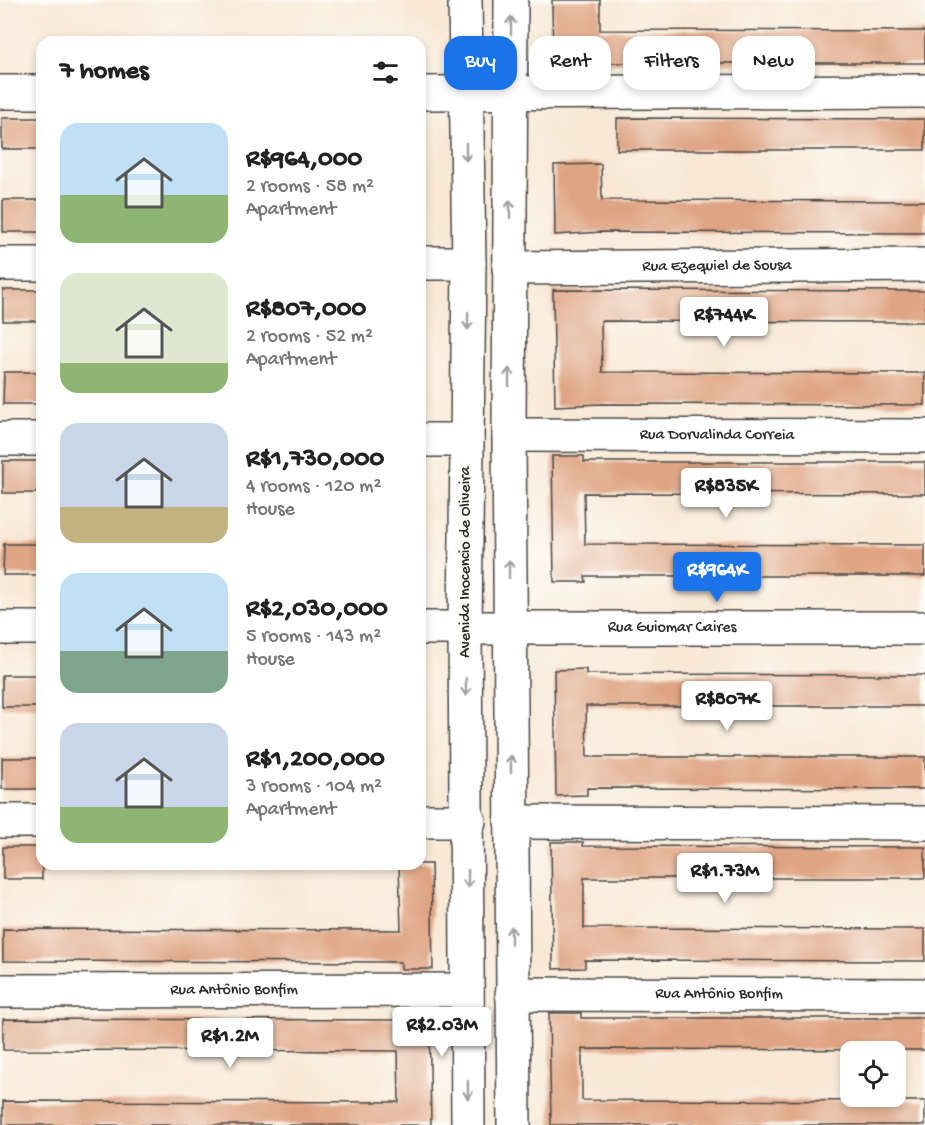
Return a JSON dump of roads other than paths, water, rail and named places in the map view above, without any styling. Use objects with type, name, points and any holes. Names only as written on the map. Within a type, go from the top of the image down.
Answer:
[{"type":"street","name":"Avenida Inocencio de Oliveira","points":[[465,0],[468,263],[465,628],[468,821],[468,1125]]},
{"type":"street","points":[[511,0],[509,435],[514,1125]]},
{"type":"street","points":[[426,93],[925,90]]},
{"type":"street","points":[[0,92],[36,92]]},
{"type":"street","points":[[426,263],[468,263]]},
{"type":"street","points":[[0,264],[36,264]]},
{"type":"street","name":"Rua Ezequiel de Sousa","points":[[509,267],[925,265]]},
{"type":"street","name":"Rua Dorvalinda Correia","points":[[509,435],[925,436]]},
{"type":"street","points":[[0,439],[36,440]]},
{"type":"street","points":[[426,440],[467,440]]},
{"type":"street","points":[[0,628],[36,628]]},
{"type":"street","name":"Rua Guiomar Caires","points":[[426,628],[925,628]]},
{"type":"street","points":[[0,821],[36,821]]},
{"type":"street","points":[[426,821],[468,821]]},
{"type":"street","points":[[511,822],[925,823]]},
{"type":"street","name":"Rua Antônio Bonfim","points":[[0,991],[467,990]]},
{"type":"street","name":"Rua Antônio Bonfim","points":[[512,994],[925,995]]}]
